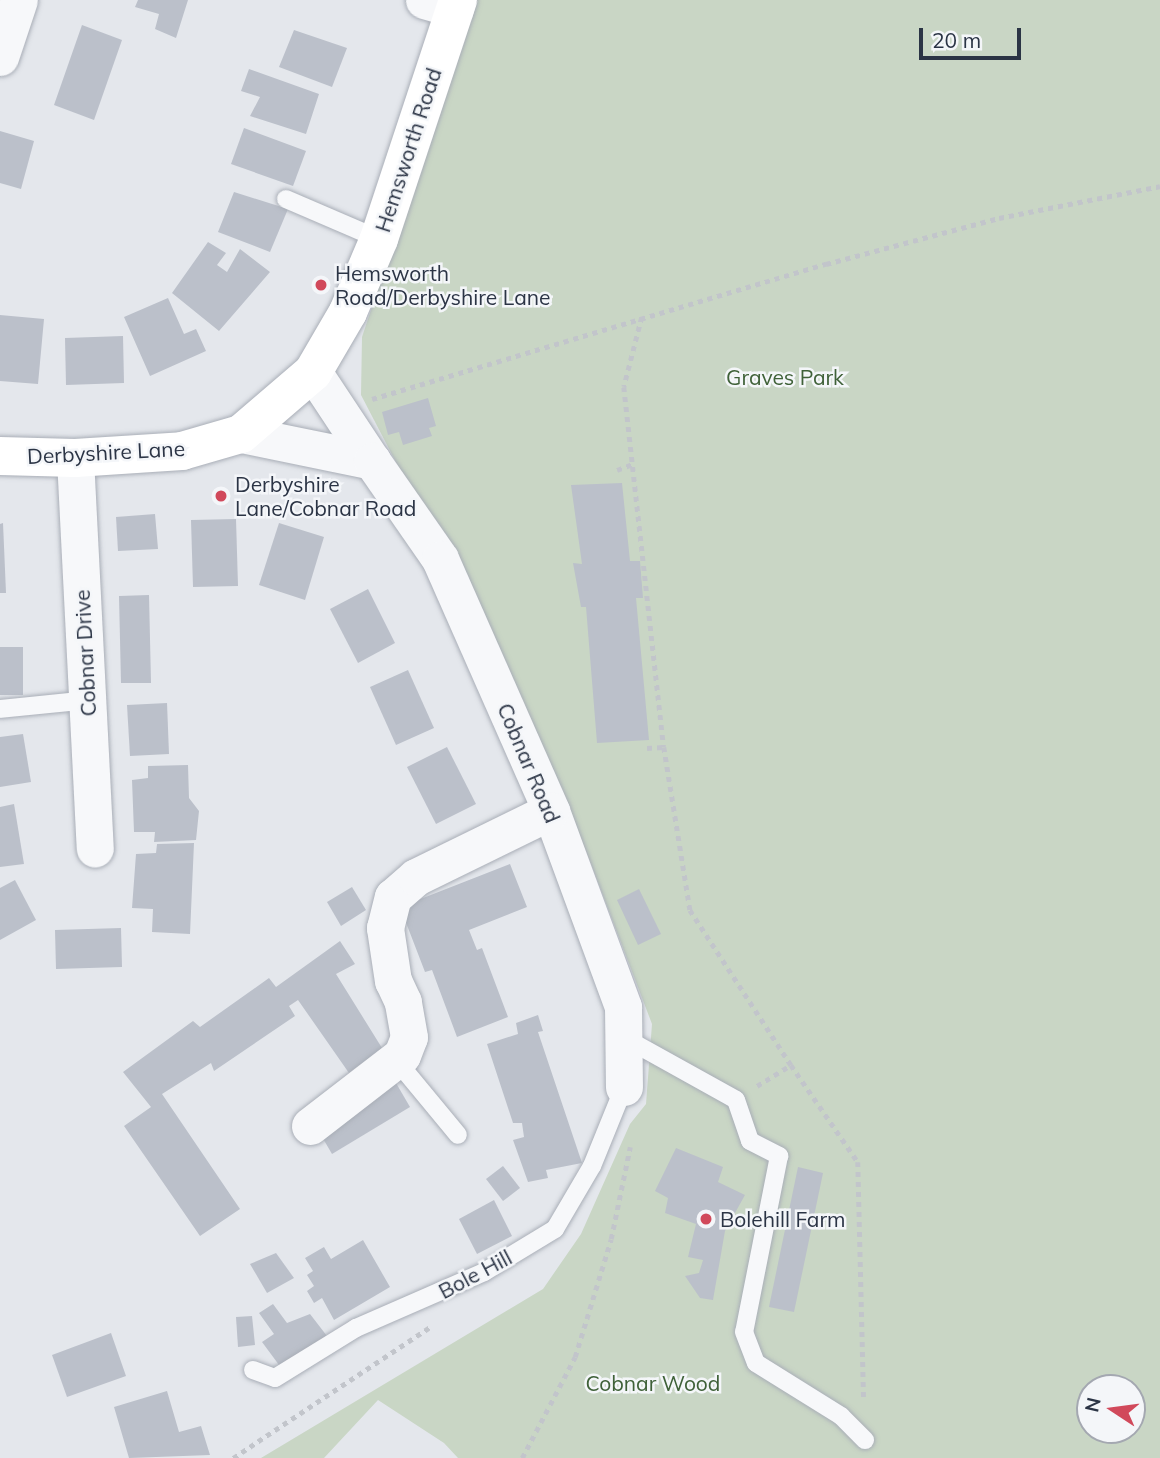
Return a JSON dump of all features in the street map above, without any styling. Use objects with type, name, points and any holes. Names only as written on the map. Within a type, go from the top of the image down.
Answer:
[{"type":"street","points":[[0,57],[19,0]]},
{"type":"street","name":"Hemsworth Road","points":[[313,372],[348,312],[379,239],[445,3]]},
{"type":"street","name":"Cobnar Road","points":[[313,372],[341,409],[372,461],[447,556],[551,811],[623,1007],[624,1087]]},
{"type":"street","name":"Derbyshire Lane","points":[[0,456],[75,458],[182,451],[241,433],[313,372]]},
{"type":"street","points":[[241,433],[372,461]]},
{"type":"street","name":"Cobnar Drive","points":[[75,458],[95,848]]},
{"type":"street","points":[[310,1126],[396,1060],[409,1037],[403,1003],[393,981],[384,928],[393,897],[416,877],[551,811]]},
{"type":"lane","points":[[286,199],[379,239]]},
{"type":"lane","points":[[0,709],[88,700]]},
{"type":"lane","points":[[623,1037],[736,1100],[750,1141],[779,1156],[744,1332],[756,1363],[841,1416],[865,1440]]},
{"type":"lane","points":[[396,1060],[458,1135]]},
{"type":"lane","name":"Bole Hill","points":[[253,1370],[275,1378],[356,1328],[484,1272],[555,1229],[592,1166],[624,1087]]},
{"type":"path","points":[[341,409],[642,317],[999,218],[1160,186]]},
{"type":"path","points":[[642,317],[624,387],[664,747],[690,910],[790,1065],[858,1162],[865,1440]]},
{"type":"path","points":[[617,470],[633,464]]},
{"type":"path","points":[[647,748],[664,747]]},
{"type":"path","points":[[736,1100],[790,1065]]},
{"type":"path","points":[[522,1458],[575,1357],[611,1239],[635,1126],[624,1087]]},
{"type":"path","points":[[233,1458],[438,1322]]},
{"type":"green space","name":"Graves Park","points":[[474,0],[1160,0],[1160,1458],[458,1458],[444,1443],[378,1400],[324,1458],[261,1458],[543,1289],[581,1234],[630,1124],[646,1104],[652,1024],[586,851],[498,658],[361,395],[362,337]]},
{"type":"building","points":[[138,0],[188,0],[176,38],[155,29],[159,14],[135,7]]},
{"type":"building","points":[[82,25],[122,40],[94,120],[54,105]]},
{"type":"building","points":[[294,30],[347,48],[332,87],[279,67]]},
{"type":"building","points":[[249,69],[319,94],[306,134],[250,116],[260,97],[241,91]]},
{"type":"building","points":[[244,128],[306,151],[293,186],[231,164]]},
{"type":"building","points":[[0,131],[34,141],[21,189],[0,183]]},
{"type":"building","points":[[234,192],[288,209],[270,252],[218,232]]},
{"type":"building","points":[[208,242],[226,253],[217,265],[227,272],[240,249],[270,272],[219,331],[172,293]]},
{"type":"building","points":[[168,298],[184,334],[196,329],[206,351],[150,376],[124,317]]},
{"type":"building","points":[[0,315],[44,319],[38,384],[0,381]]},
{"type":"building","points":[[123,336],[124,383],[66,385],[65,338]]},
{"type":"building","points":[[428,398],[436,426],[429,428],[432,436],[403,445],[399,432],[388,435],[382,412]]},
{"type":"building","points":[[622,483],[630,561],[640,561],[643,598],[636,598],[649,740],[597,743],[586,607],[581,607],[573,563],[582,564],[571,485]]},
{"type":"building","points":[[155,514],[158,549],[118,551],[116,517]]},
{"type":"building","points":[[236,519],[238,586],[193,587],[191,520]]},
{"type":"building","points":[[3,523],[6,593],[0,593],[0,524]]},
{"type":"building","points":[[279,523],[324,537],[305,600],[259,585]]},
{"type":"building","points":[[368,589],[395,643],[358,663],[330,609]]},
{"type":"building","points":[[149,595],[151,683],[121,683],[119,596]]},
{"type":"building","points":[[0,647],[23,647],[23,695],[0,695]]},
{"type":"building","points":[[408,670],[434,728],[396,745],[370,687]]},
{"type":"building","points":[[167,703],[169,754],[130,756],[127,705]]},
{"type":"building","points":[[23,734],[31,782],[0,787],[0,737]]},
{"type":"building","points":[[447,747],[476,804],[436,824],[407,767]]},
{"type":"building","points":[[188,765],[189,798],[199,811],[196,840],[154,842],[155,832],[134,832],[132,780],[148,778],[148,766]]},
{"type":"building","points":[[14,804],[24,864],[0,867],[0,807]]},
{"type":"building","points":[[194,843],[190,934],[152,932],[153,909],[132,908],[136,854],[156,853],[157,844]]},
{"type":"building","points":[[510,864],[527,907],[469,930],[477,950],[482,948],[508,1017],[457,1037],[432,970],[425,972],[400,907]]},
{"type":"building","points":[[15,880],[36,920],[0,940],[0,888]]},
{"type":"building","points":[[352,887],[366,910],[341,926],[327,902]]},
{"type":"building","points":[[639,889],[661,934],[638,945],[617,900]]},
{"type":"building","points":[[121,928],[122,967],[56,969],[55,930]]},
{"type":"building","points":[[340,941],[355,964],[336,974],[382,1048],[349,1073],[298,1000],[289,1006],[295,1016],[214,1071],[211,1063],[162,1094],[240,1209],[200,1236],[124,1126],[151,1107],[123,1072],[193,1021],[200,1027],[269,978],[276,987]]},
{"type":"building","points":[[538,1015],[543,1031],[538,1032],[582,1163],[546,1170],[548,1178],[528,1182],[513,1140],[524,1137],[522,1123],[513,1123],[487,1044],[518,1034],[516,1023]]},
{"type":"building","points":[[396,1083],[410,1107],[332,1154],[318,1130]]},
{"type":"building","name":"Bolehill Farm","points":[[676,1148],[723,1167],[718,1182],[745,1195],[725,1231],[713,1300],[700,1298],[685,1276],[699,1273],[703,1260],[688,1257],[696,1224],[665,1213],[668,1198],[655,1191]]},
{"type":"building","points":[[503,1166],[520,1188],[503,1201],[486,1179]]},
{"type":"building","points":[[798,1167],[823,1173],[794,1312],[769,1307]]},
{"type":"building","points":[[494,1200],[512,1236],[477,1254],[459,1219]]},
{"type":"building","points":[[363,1240],[390,1287],[334,1320],[322,1298],[314,1303],[307,1291],[314,1286],[307,1275],[313,1271],[305,1258],[324,1247],[331,1259]]},
{"type":"building","points":[[276,1253],[294,1278],[267,1293],[250,1264]]},
{"type":"building","points":[[273,1304],[287,1323],[310,1314],[327,1336],[282,1369],[262,1342],[274,1334],[259,1313]]},
{"type":"building","points":[[252,1316],[255,1345],[238,1347],[236,1317]]},
{"type":"building","points":[[111,1333],[126,1376],[67,1397],[52,1355]]},
{"type":"building","points":[[167,1391],[179,1432],[201,1426],[210,1455],[129,1458],[114,1407]]},
{"type":"place","name":"Hemsworth Road/Derbyshire Lane","points":[[321,285]]},
{"type":"place","name":"Derbyshire Lane/Cobnar Road","points":[[221,496]]},
{"type":"place","name":"Bolehill Farm","points":[[706,1219]]},
{"type":"park label","name":"Cobnar Wood","points":[[653,1383]]}]
